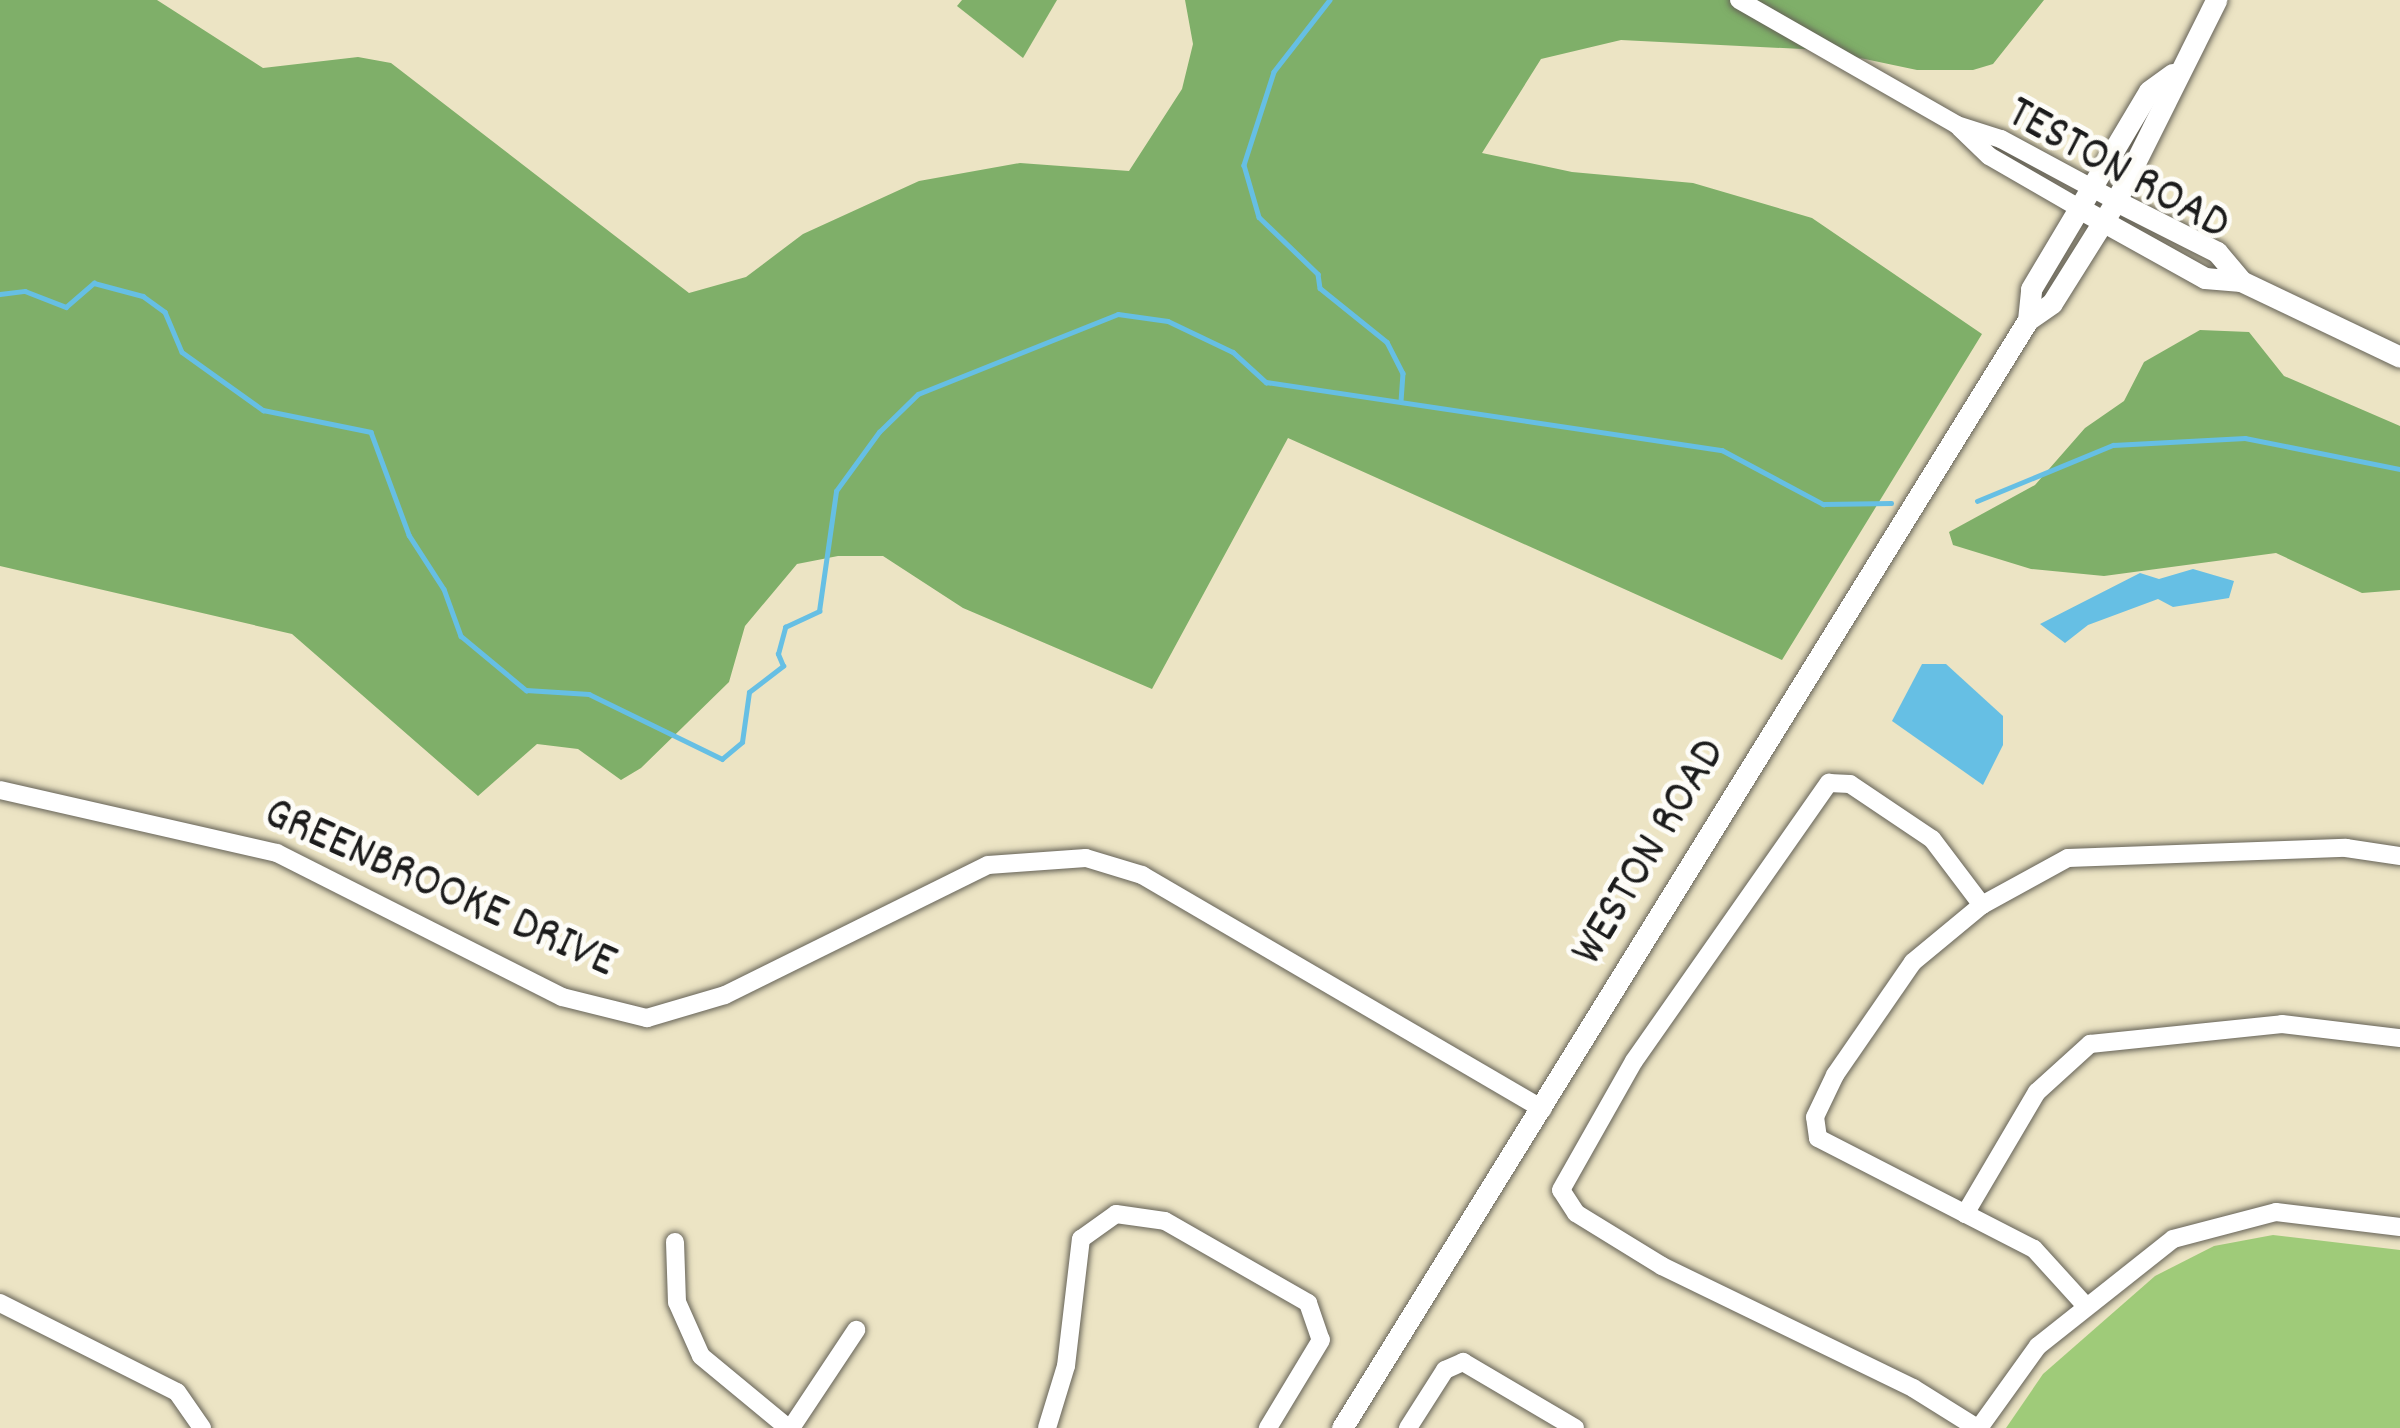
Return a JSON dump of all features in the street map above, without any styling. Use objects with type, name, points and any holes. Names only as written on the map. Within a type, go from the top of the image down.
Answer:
[{"type":"main road","name":"WESTON ROAD","points":[[2028,320],[2031,289],[2149,91],[2172,74],[2216,0]]},
{"type":"main road","name":"WESTON ROAD","points":[[1342,1428],[1544,1109],[2028,320],[2052,303],[2116,201],[2169,104],[2172,74]]},
{"type":"main road","name":"TESTON ROAD","points":[[2116,201],[2217,252],[2241,280]]},
{"type":"main road","name":"TESTON ROAD","points":[[2079,208],[2205,278],[2241,280],[2400,357]]},
{"type":"street","name":"TESTON ROAD","points":[[1739,0],[1957,124],[2116,201]]},
{"type":"street","name":"TESTON ROAD","points":[[1957,124],[1988,156],[2079,208]]},
{"type":"street","points":[[1982,905],[1931,838],[1850,784],[1828,783],[1634,1061],[1561,1190],[1576,1213],[1662,1266],[1913,1388],[1978,1428],[2020,1366],[2152,1251],[2230,1218],[2294,1211],[2400,1227]]},
{"type":"street","name":"GREENBROOKE DRIVE","points":[[0,790],[277,854],[562,997],[647,1018],[725,995],[988,865],[1086,858],[1142,875],[1544,1109]]},
{"type":"street","points":[[2085,1305],[2034,1250],[1825,1145],[1814,1128],[1835,1075],[1913,962],[1982,905],[2032,873],[2082,856],[2346,848],[2400,856]]},
{"type":"street","points":[[1965,1214],[2037,1092],[2090,1044],[2282,1024],[2400,1038]]},
{"type":"street","points":[[1047,1428],[1066,1366],[1081,1239],[1116,1214],[1165,1221],[1308,1303],[1321,1340],[1268,1428]]},
{"type":"street","points":[[675,1242],[677,1302],[701,1356],[789,1428],[856,1330]]},
{"type":"street","points":[[0,1303],[177,1391],[202,1428]]},
{"type":"street","points":[[1408,1428],[1445,1370],[1463,1362],[1575,1428]]},
{"type":"green space","points":[[0,0],[157,0],[263,68],[358,57],[391,63],[689,293],[746,277],[803,234],[919,181],[1020,163],[1129,171],[1182,89],[1193,44],[1185,0],[2044,0],[1993,64],[1973,70],[1917,70],[1822,50],[1621,40],[1541,59],[1482,153],[1572,172],[1693,183],[1812,218],[1982,334],[1782,660],[1288,438],[1152,689],[963,608],[883,556],[838,556],[797,564],[745,626],[729,682],[641,768],[621,780],[578,749],[537,744],[478,796],[292,634],[0,566]]},
{"type":"green space","points":[[962,0],[1057,0],[1023,58],[957,6]]},
{"type":"green space","points":[[2200,330],[2249,332],[2284,376],[2400,426],[2400,590],[2362,593],[2276,553],[2104,576],[2031,569],[1953,545],[1949,532],[2035,485],[2085,428],[2124,401],[2144,362]]},
{"type":"green space","points":[[2273,1235],[2400,1250],[2400,1428],[2006,1428],[2043,1374],[2155,1276],[2214,1246]]},
{"type":"water","points":[[2193,569],[2234,581],[2229,598],[2173,607],[2158,599],[2088,625],[2065,643],[2040,624],[2140,573],[2159,579]]},
{"type":"water","points":[[1922,664],[1946,664],[2003,716],[2003,745],[1983,785],[1892,721]]},
{"type":"waterway","points":[[1330,0],[1274,72],[1244,165],[1259,217],[1318,274],[1320,288],[1387,342],[1403,373],[1401,401]]},
{"type":"waterway","points":[[0,294],[25,291],[66,307],[94,283],[143,296],[165,312],[182,352],[263,410],[371,432],[409,535],[444,589],[461,636],[526,690],[589,694],[722,759],[742,742],[749,692],[783,666],[778,654],[785,627],[819,611],[836,491],[879,432],[918,394],[1118,314],[1168,321],[1233,352],[1266,382],[1722,450],[1823,504],[1891,503]]},
{"type":"waterway","points":[[1977,501],[2113,445],[2245,438],[2400,469]]}]
